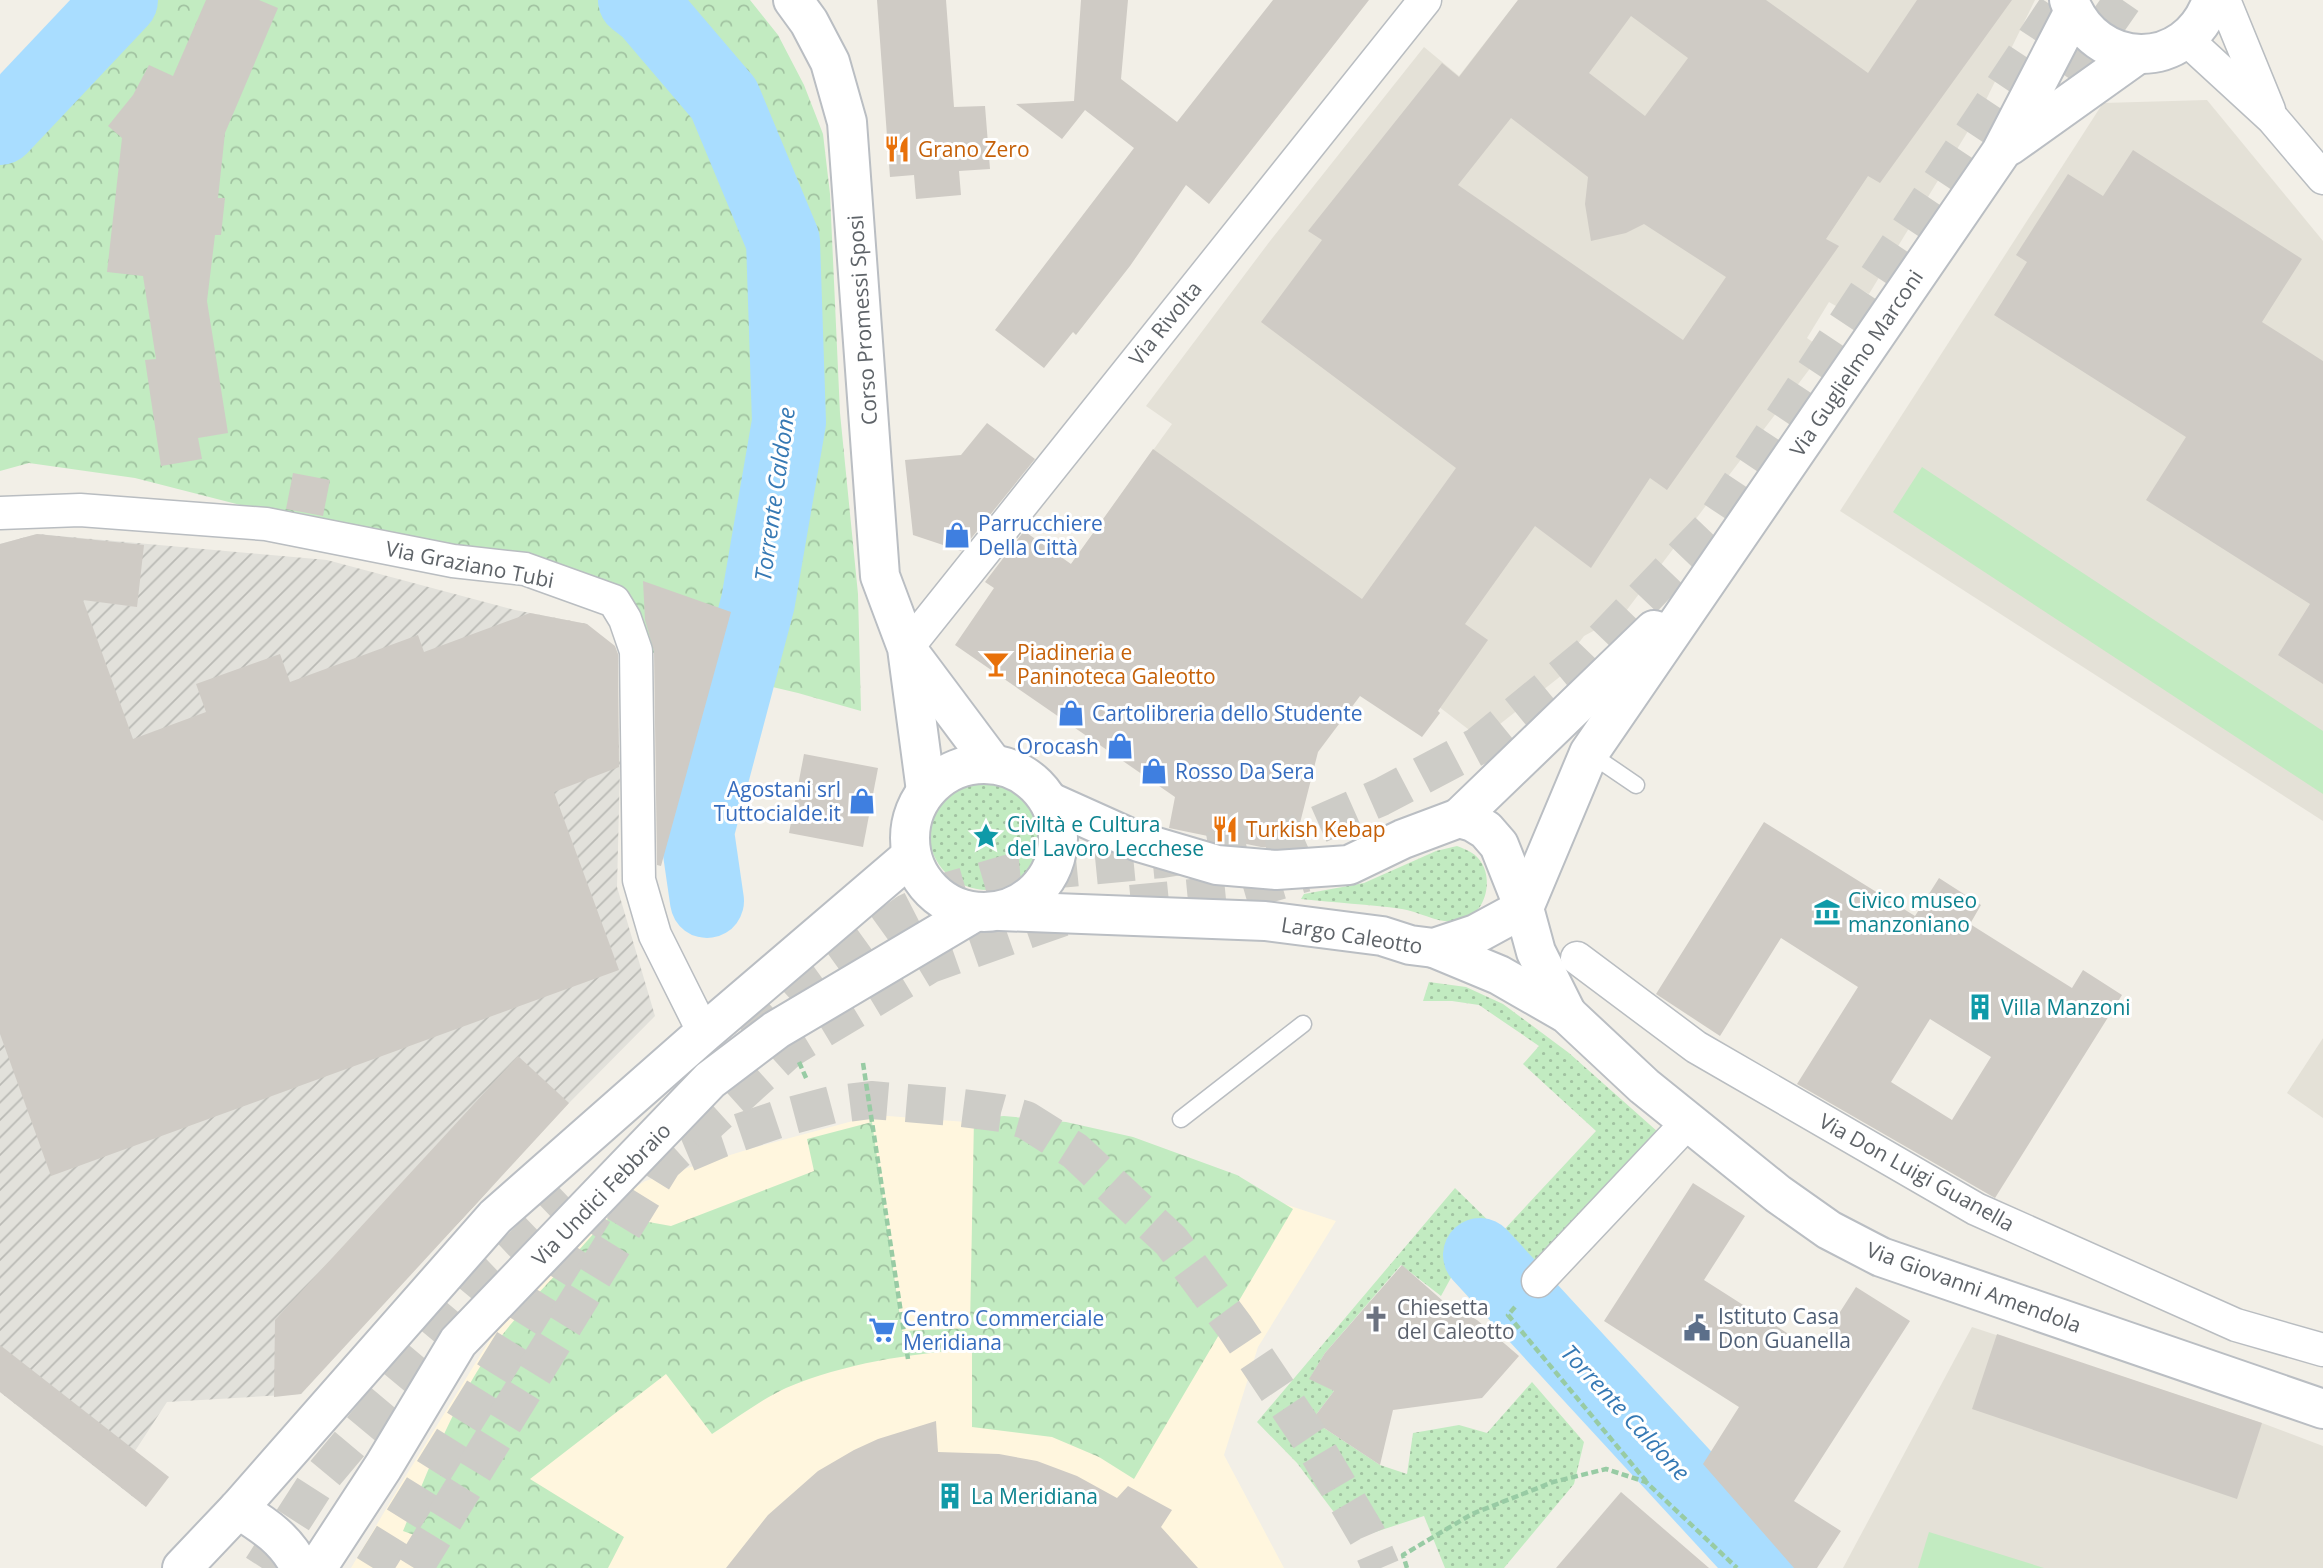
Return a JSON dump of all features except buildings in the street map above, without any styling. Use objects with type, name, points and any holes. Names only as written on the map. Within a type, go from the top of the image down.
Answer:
[{"type":"street","name":"Via Rivolta","points":[[906,648],[1425,0]]},
{"type":"street","points":[[2071,6],[2085,29],[2100,43],[2118,51],[2137,54],[2155,53],[2186,39],[2208,11],[2212,0]]},
{"type":"street","points":[[2224,0],[2272,118]]},
{"type":"street","name":"Via Guglielmo Marconi","points":[[1524,908],[1589,753],[2001,152],[2071,6]]},
{"type":"street","name":"Corso Promessi Sposi","points":[[808,7],[830,62],[848,122],[880,576],[906,648],[926,791]]},
{"type":"street","points":[[2186,39],[2272,118],[2323,178]]},
{"type":"street","name":"Via Guglielmo Marconi","points":[[2001,152],[2137,54]]},
{"type":"street","name":"Via Graziano Tubi","points":[[0,513],[80,510],[266,524],[453,561],[525,569],[614,601],[625,619],[636,650],[639,880],[655,935],[704,1033]]},
{"type":"street","name":"Via Guglielmo Marconi","points":[[1459,818],[1711,575]]},
{"type":"street","name":"Corso Promessi Sposi","points":[[906,648],[992,763]]},
{"type":"street","points":[[182,1568],[238,1509],[495,1217],[911,856],[911,822],[918,802],[942,776],[966,765],[992,763],[1023,774],[1043,791],[1055,814],[1059,839],[1054,864],[1041,886],[1025,901],[988,911]]},
{"type":"street","points":[[1050,802],[1151,846],[1217,866],[1276,870],[1349,864],[1403,839],[1459,818],[1486,830],[1499,845],[1524,908]]},
{"type":"street","name":"Largo Caleotto","points":[[911,856],[922,879],[936,895],[960,909],[1265,921],[1382,936],[1410,945],[1434,948],[1476,934],[1524,908]]},
{"type":"street","name":"Via Giovanni Amendola","points":[[1524,908],[1536,952],[1567,1014]]},
{"type":"street","name":"Via Undici Febbraio","points":[[317,1568],[383,1467],[458,1342],[710,1080],[776,1030],[988,911]]},
{"type":"street","name":"Via Giovanni Amendola","points":[[1434,948],[1500,975],[1567,1014],[1644,1086],[1778,1194],[1829,1230],[1881,1258],[2323,1409]]},
{"type":"street","name":"Via Don Luigi Guanella","points":[[1577,958],[1696,1047],[1976,1209],[2236,1325],[2323,1350]]},
{"type":"street","points":[[1538,1281],[1688,1122]]},
{"type":"street","points":[[238,1509],[265,1525],[291,1549],[300,1568]]},
{"type":"lane","points":[[1589,753],[1636,785]]},
{"type":"lane","points":[[1181,1119],[1303,1024]]},
{"type":"path","points":[[863,1063],[908,1359]]},
{"type":"path","points":[[1508,1315],[1646,1482],[1737,1568]]},
{"type":"path","points":[[1408,1568],[1404,1555],[1472,1514],[1553,1482],[1606,1469],[1646,1482]]},
{"type":"shaded area","points":[[1518,0],[2035,0],[1982,108],[1869,294],[1858,288],[1843,310],[1829,302],[1807,338],[1824,350],[1623,615],[1584,636],[1568,657],[1571,668],[1481,739],[1305,604],[1071,564],[1172,424],[1146,406],[1270,241],[1424,47],[1459,76]]},
{"type":"shaded area","points":[[2207,100],[2323,241],[2323,821],[1840,511],[2103,103]]},
{"type":"shaded area","points":[[37,534],[327,560],[515,610],[587,624],[615,664],[620,767],[617,887],[655,1016],[569,1103],[301,1394],[167,1402],[135,1451],[146,1507],[0,1392],[0,544]]},
{"type":"shaded area","points":[[2323,1038],[2323,1118],[2287,1093]]},
{"type":"shaded area","name":"Centro Commerciale Meridiana","points":[[875,1115],[1057,1129],[1336,1221],[1258,1347],[1224,1455],[1284,1568],[351,1568],[507,1312],[573,1228],[645,1181]]},
{"type":"shaded area","points":[[1972,1327],[2262,1423],[2323,1446],[2323,1568],[1843,1568]]},
{"type":"green space","points":[[103,0],[750,0],[778,35],[804,85],[823,134],[830,194],[840,413],[858,594],[861,711],[738,679],[715,669],[631,647],[614,601],[135,478],[29,463],[0,471],[0,128],[78,46]]},
{"type":"green space","points":[[1922,467],[2323,731],[2323,794],[1893,512]]},
{"type":"green space","points":[[987,774],[1009,779],[1028,791],[1040,810],[1045,832],[1040,854],[1028,873],[1009,885],[987,890],[965,885],[946,873],[934,854],[929,832],[934,810],[946,791],[965,779]]},
{"type":"green space","points":[[1457,846],[1480,860],[1487,880],[1483,901],[1478,910],[1460,921],[1438,920],[1402,909],[1301,899],[1304,894],[1364,883],[1436,851]]},
{"type":"green space","points":[[1429,982],[1466,987],[1503,1004],[1569,1053],[1667,1140],[1523,1275],[1476,1232],[1441,1296],[1401,1265],[1325,1353],[1310,1378],[1334,1391],[1312,1420],[1380,1465],[1407,1474],[1413,1433],[1459,1425],[1487,1433],[1532,1382],[1584,1442],[1574,1484],[1504,1568],[1445,1568],[1424,1516],[1354,1539],[1297,1463],[1257,1422],[1455,1188],[1501,1233],[1596,1131],[1523,1064],[1539,1046],[1479,1005],[1423,1001]]},
{"type":"green space","points":[[1004,1116],[1066,1122],[1133,1137],[1237,1175],[1293,1209],[1134,1479],[1099,1457],[1052,1437],[972,1427],[972,1349],[878,1361],[808,1379],[767,1398],[712,1434],[666,1374],[530,1479],[624,1537],[608,1568],[424,1568],[431,1541],[403,1531],[462,1397],[493,1347],[511,1324],[604,1221],[621,1213],[643,1221],[671,1226],[814,1171],[807,1139],[872,1122],[902,1331],[970,1328],[974,1118]]},
{"type":"green space","points":[[1929,1532],[2044,1568],[1918,1568]]},
{"type":"waterway","name":"Torrente Caldone","points":[[0,128],[121,0]]},
{"type":"waterway","name":"Torrente Caldone","points":[[635,0],[648,10],[724,99],[783,241],[789,422],[758,602],[697,832],[707,901]]},
{"type":"waterway","name":"Torrente Caldone","points":[[1480,1255],[1760,1559],[1773,1568]]},
{"type":"tunnel","points":[[748,1037],[797,992],[907,913],[952,890],[1007,874],[1162,859],[1286,839],[1381,797],[1478,746],[1589,655],[1711,528],[2062,0]]},
{"type":"tunnel","points":[[2036,125],[2123,0]]},
{"type":"tunnel","points":[[1131,904],[1233,894],[1305,873]]},
{"type":"tunnel","points":[[414,1568],[663,1163],[789,1049],[930,964],[1072,914]]},
{"type":"tunnel","points":[[687,1153],[782,1118],[831,1105],[871,1100],[1001,1113],[1026,1120],[1075,1151],[1171,1241],[1235,1327],[1311,1440],[1367,1535],[1381,1568]]},
{"type":"tunnel","points":[[262,1568],[316,1484],[483,1284],[571,1200]]},
{"type":"tunnel","points":[[373,1568],[594,1212]]},
{"type":"place","name":"Grano Zero","points":[[897,149]]},
{"type":"place","name":"Parrucchiere Della Città","points":[[957,535]]},
{"type":"place","name":"Piadineria e Paninoteca Galeotto","points":[[996,664]]},
{"type":"place","name":"Cartolibreria dello Studente","points":[[1071,713]]},
{"type":"place","name":"Orocash","points":[[1120,746]]},
{"type":"place","name":"Rosso Da Sera","points":[[1154,771]]},
{"type":"place","name":"Agostani srl Tuttocialde.it","points":[[862,801]]},
{"type":"place","name":"Turkish Kebap","points":[[1225,829]]},
{"type":"place","name":"Civiltà e Cultura del Lavoro Lecchese","points":[[986,836]]},
{"type":"place","name":"Civico museo manzoniano","points":[[1827,912]]},
{"type":"place","name":"Villa Manzoni","points":[[1980,1007]]},
{"type":"place","name":"Chiesetta del Caleotto","points":[[1376,1319]]},
{"type":"place","name":"Istituto Casa Don Guanella","points":[[1697,1328]]},
{"type":"place","name":"Centro Commerciale Meridiana","points":[[882,1330]]},
{"type":"place","name":"La Meridiana","points":[[950,1496]]}]
